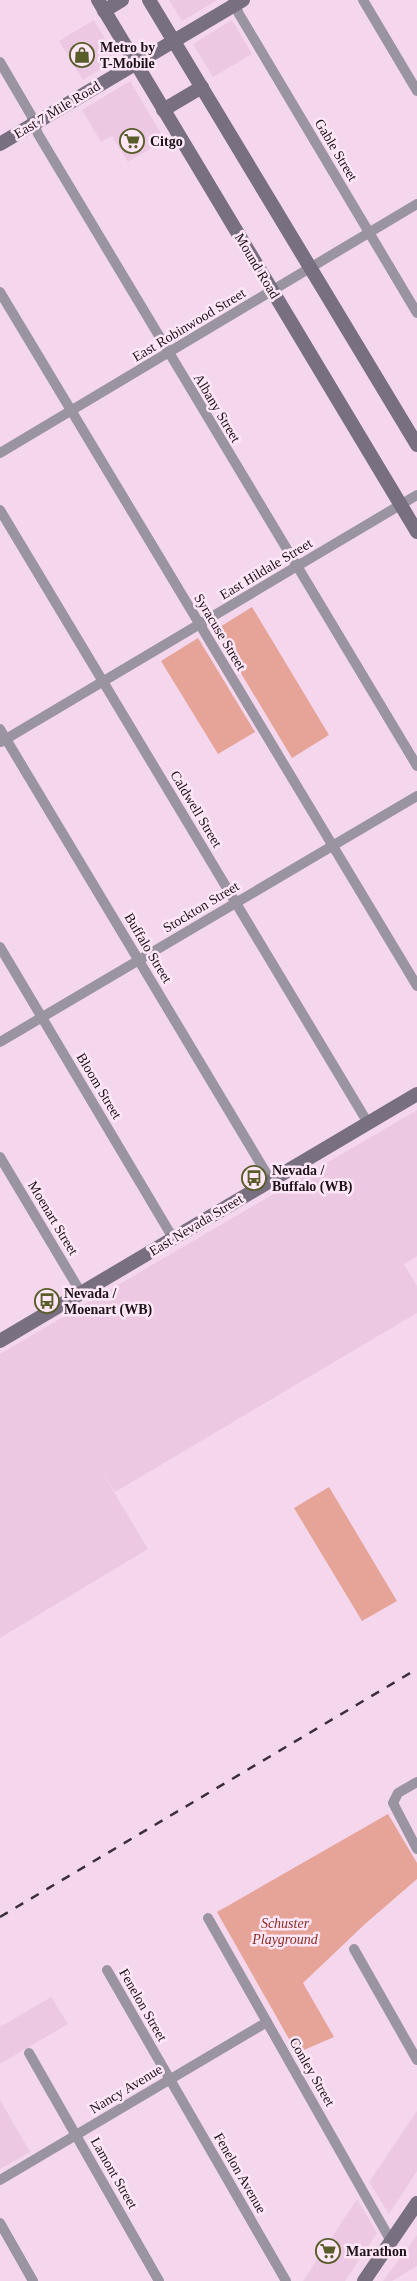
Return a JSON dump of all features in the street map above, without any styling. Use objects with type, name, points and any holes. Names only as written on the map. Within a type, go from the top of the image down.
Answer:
[{"type":"main road","points":[[101,5],[122,0]]},
{"type":"main road","points":[[149,0],[417,445]]},
{"type":"main road","name":"East 7 Mile Road","points":[[0,144],[237,2]]},
{"type":"main road","name":"Mound Road","points":[[101,5],[417,532]]},
{"type":"main road","points":[[163,110],[202,87]]},
{"type":"main road","name":"East Nevada Street","points":[[0,1341],[417,1094]]},
{"type":"main road","points":[[367,2279],[417,2203]]},
{"type":"street","points":[[363,0],[417,91]]},
{"type":"street","name":"Gable Street","points":[[237,2],[417,312]]},
{"type":"street","name":"Albany Street","points":[[0,62],[32,115],[34,124],[168,353],[417,766]]},
{"type":"street","name":"East Robinwood Street","points":[[0,453],[417,204]]},
{"type":"street","name":"Syracuse Street","points":[[0,292],[417,986]]},
{"type":"street","name":"East Hildale Street","points":[[3,740],[417,495]]},
{"type":"street","name":"Caldwell Street","points":[[0,510],[368,1123]]},
{"type":"street","name":"Buffalo Street","points":[[0,729],[3,740],[139,960],[271,1181]]},
{"type":"street","name":"Stockton Street","points":[[0,1042],[417,796]]},
{"type":"street","name":"Bloom Street","points":[[0,947],[174,1238]]},
{"type":"street","name":"Moenart Street","points":[[0,1157],[77,1286],[78,1294]]},
{"type":"street","points":[[417,1782],[398,1793],[394,1800],[394,1807],[417,1849]]},
{"type":"street","name":"Conley Street","points":[[208,1918],[391,2241]]},
{"type":"street","points":[[354,1949],[417,2060]]},
{"type":"street","name":"Fenelon Street","points":[[107,1970],[169,2079]]},
{"type":"street","name":"Nancy Avenue","points":[[0,2180],[267,2022]]},
{"type":"street","name":"Lamont Street","points":[[29,2053],[160,2281]]},
{"type":"street","name":"Fenelon Avenue","points":[[169,2079],[286,2281]]},
{"type":"street","points":[[0,2222],[33,2281]]},
{"type":"shaded area","points":[[169,0],[217,0],[182,21]]},
{"type":"shaded area","points":[[94,20],[117,59],[83,80],[59,41]]},
{"type":"shaded area","points":[[232,20],[252,54],[213,77],[193,44]]},
{"type":"shaded area","points":[[130,81],[165,140],[128,162],[112,136],[101,142],[82,110]]},
{"type":"shaded area","points":[[417,1110],[417,1256],[404,1264],[417,1286],[417,1313],[115,1492],[95,1460],[148,1549],[0,1638],[0,1354]]},
{"type":"shaded area","points":[[51,1997],[68,2024],[0,2064],[0,2027]]},
{"type":"shaded area","points":[[0,2100],[30,2152],[0,2169]]},
{"type":"shaded area","points":[[417,2111],[417,2171],[389,2214],[369,2182]]},
{"type":"shaded area","points":[[357,2199],[377,2233],[345,2281],[303,2281]]},
{"type":"shaded area","points":[[417,2235],[417,2266],[392,2281],[383,2281]]},
{"type":"green space","points":[[252,607],[329,735],[292,758],[215,630]]},
{"type":"green space","points":[[198,638],[255,732],[218,754],[161,661]]},
{"type":"green space","points":[[329,1487],[397,1601],[362,1621],[294,1508]]},
{"type":"green space","name":"Schuster Playground","points":[[388,1814],[417,1863],[417,1879],[365,1924],[303,1983],[334,2037],[297,2053],[217,1912]]},
{"type":"railway","points":[[0,1917],[417,1669]]},
{"type":"place","name":"Metro by T-Mobile","points":[[82,55]]},
{"type":"place","name":"Citgo","points":[[132,141]]},
{"type":"place","name":"Nevada / Buffalo (WB)","points":[[254,1178]]},
{"type":"place","name":"Nevada / Moenart (WB)","points":[[47,1301]]},
{"type":"place","name":"Marathon","points":[[328,2251]]}]
